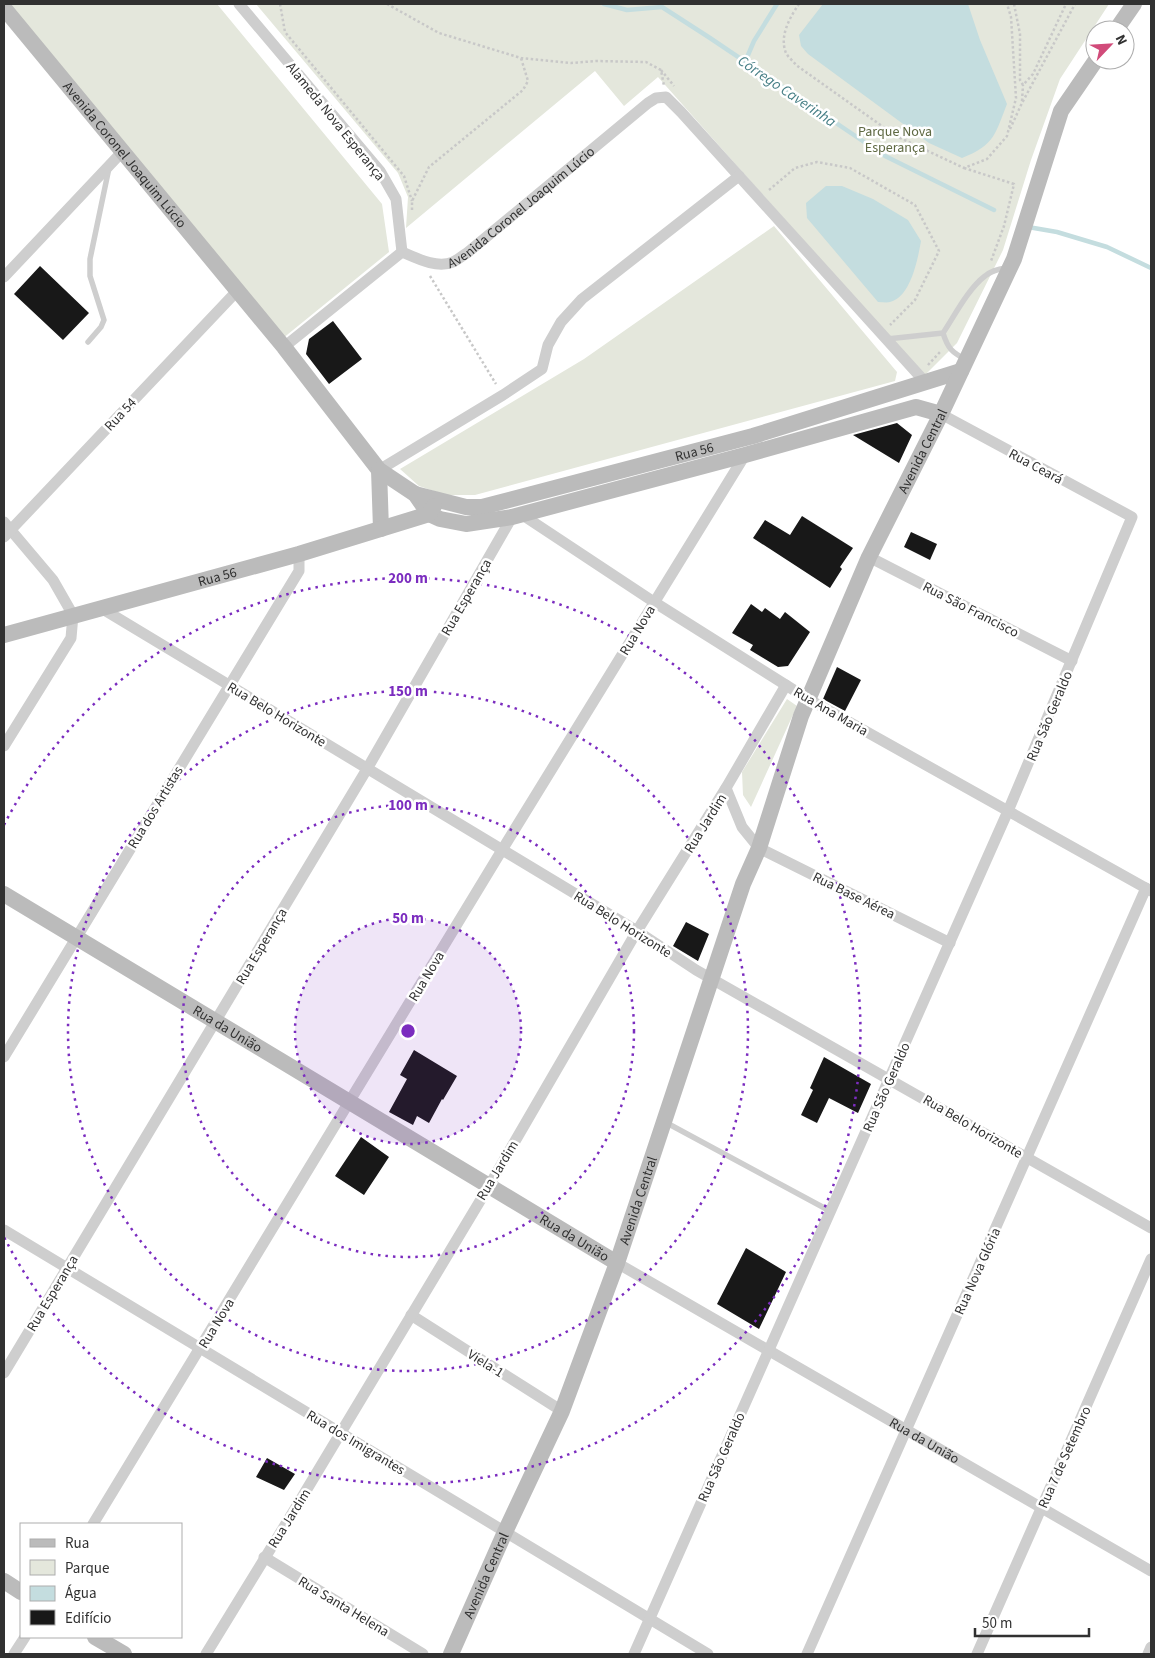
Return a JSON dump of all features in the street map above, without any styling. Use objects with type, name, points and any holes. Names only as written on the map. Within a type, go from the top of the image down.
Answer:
[{"type":"street","name":"Alameda Nova Esperança","points":[[239,4],[380,171],[396,199],[402,252]]},
{"type":"street","points":[[1123,20],[1134,4]]},
{"type":"street","name":"Avenida Coronel Joaquim Lúcio","points":[[6,15],[284,347],[379,470],[434,507]]},
{"type":"street","name":"Avenida Central","points":[[451,1654],[562,1410],[617,1263],[801,716],[869,557],[941,414],[1012,263],[1034,201],[1061,111],[1089,70]]},
{"type":"street","name":"Avenida Coronel Joaquim Lúcio","points":[[402,252],[437,264],[451,263],[466,253],[648,103],[656,98],[666,97]]},
{"type":"street","points":[[666,97],[926,383]]},
{"type":"street","points":[[4,277],[122,152]]},
{"type":"street","points":[[380,529],[379,470],[503,395],[542,369],[548,345],[556,330],[582,299],[739,176]]},
{"type":"street","points":[[284,347],[402,252]]},
{"type":"street","name":"Rua 54","points":[[6,530],[237,290]]},
{"type":"street","name":"Rua 56","points":[[4,635],[298,554],[380,529],[434,507],[482,507],[752,436],[926,383],[964,366]]},
{"type":"street","name":"Rua 56","points":[[434,507],[440,519],[472,524],[517,515],[745,455],[916,407],[941,414]]},
{"type":"street","name":"Rua Ceará","points":[[941,414],[1132,517]]},
{"type":"street","name":"Rua Nova","points":[[94,1523],[201,1349],[502,850],[745,455]]},
{"type":"street","name":"Rua Ana Maria","points":[[517,515],[808,699],[1149,889]]},
{"type":"street","name":"Rua Esperança","points":[[4,1373],[367,769],[517,515]]},
{"type":"street","name":"Rua São Geraldo","points":[[634,1654],[1008,811],[1132,517]]},
{"type":"street","points":[[4,746],[71,638],[73,615],[53,580],[6,530]]},
{"type":"street","name":"Rua dos Artistas","points":[[4,1057],[299,571],[298,554]]},
{"type":"street","name":"Rua São Francisco","points":[[869,557],[1072,661]]},
{"type":"street","name":"Rua Belo Horizonte","points":[[101,608],[637,931],[712,979],[1151,1228]]},
{"type":"street","name":"Rua Jardim","points":[[206,1654],[489,1186],[637,931],[726,788],[786,685]]},
{"type":"street","points":[[726,788],[742,827],[758,848]]},
{"type":"street","name":"Rua Base Aérea","points":[[758,848],[950,943]]},
{"type":"street","name":"Rua Nova Glória","points":[[807,1654],[1027,1157],[1149,889]]},
{"type":"street","name":"Rua da União","points":[[4,894],[617,1263],[1151,1571]]},
{"type":"street","name":"Rua dos Imigrantes","points":[[4,1230],[708,1654]]},
{"type":"street","name":"Rua 7 de Setembro","points":[[977,1654],[1151,1259]]},
{"type":"street","name":"Viela-1","points":[[410,1315],[562,1410]]},
{"type":"street","name":"Rua Santa Helena","points":[[264,1557],[423,1654]]},
{"type":"street","points":[[4,1581],[20,1591]]},
{"type":"street","points":[[14,1654],[24,1638]]},
{"type":"street","points":[[97,1638],[124,1654]]},
{"type":"street","points":[[1148,1654],[1151,1647]]},
{"type":"lane","points":[[88,342],[101,327],[104,320],[90,276],[90,259],[110,164]]},
{"type":"lane","points":[[943,333],[972,290],[984,276],[993,270],[1012,263]]},
{"type":"lane","points":[[884,336],[943,333]]},
{"type":"lane","points":[[943,333],[947,345],[964,366]]},
{"type":"lane","points":[[664,1122],[830,1211]]},
{"type":"path","points":[[280,4],[285,32],[404,176],[412,201],[412,211]]},
{"type":"path","points":[[387,4],[439,33],[521,58],[571,63],[596,61],[646,62],[661,70],[666,97]]},
{"type":"path","points":[[799,4],[792,14],[783,38],[786,54],[796,65],[896,136],[964,168],[1014,184],[1004,226]]},
{"type":"path","points":[[1007,4],[1011,17],[1016,98],[1007,136]]},
{"type":"path","points":[[1014,4],[1020,34],[1020,80],[1023,85],[1022,104]]},
{"type":"path","points":[[1023,85],[1033,74],[1066,4]]},
{"type":"path","points":[[964,168],[987,159],[1007,136],[1075,4]]},
{"type":"path","points":[[412,201],[429,167],[523,90],[528,80],[521,58]]},
{"type":"path","points":[[768,191],[795,168],[817,162],[850,168],[914,205],[939,251],[915,300],[884,336]]},
{"type":"path","points":[[420,259],[503,395]]},
{"type":"green space","points":[[7,4],[217,4],[382,204],[389,252],[282,339]]},
{"type":"green space","name":"Parque Nova Esperança","points":[[256,4],[1109,4],[1099,20],[1085,20],[1085,41],[1060,79],[1031,160],[1003,250],[957,343],[924,376],[658,77],[624,106],[595,71],[406,228],[408,197],[398,173]]},
{"type":"green space","points":[[774,226],[897,372],[895,381],[475,495],[446,495],[419,486],[400,469],[584,359]]},
{"type":"green space","points":[[787,699],[797,706],[751,807],[743,795],[742,772]]},
{"type":"water","points":[[823,4],[968,4],[980,40],[1007,104],[1000,123],[988,143],[962,158],[929,143],[808,54],[801,46],[799,35]]},
{"type":"water","points":[[826,186],[842,186],[873,199],[908,220],[921,241],[912,276],[903,293],[897,299],[889,302],[878,302],[807,218],[806,203]]},
{"type":"building","points":[[40,266],[89,313],[63,340],[14,294]]},
{"type":"building","points":[[333,321],[362,359],[329,384],[306,354],[309,339]]},
{"type":"building","points":[[897,423],[912,435],[899,463],[853,435]]},
{"type":"building","points":[[802,516],[853,548],[840,567],[842,569],[830,588],[753,538],[765,520],[790,535]]},
{"type":"building","points":[[911,532],[937,544],[930,560],[904,547]]},
{"type":"building","points":[[751,604],[762,612],[765,608],[780,619],[785,612],[810,632],[788,666],[778,667],[750,650],[753,645],[732,633]]},
{"type":"building","points":[[837,667],[861,680],[845,711],[823,699]]},
{"type":"building","points":[[686,922],[709,934],[698,961],[673,946]]},
{"type":"building","points":[[414,1050],[457,1076],[429,1123],[417,1116],[413,1125],[389,1112],[407,1079],[400,1075]]},
{"type":"building","points":[[824,1057],[871,1084],[858,1113],[829,1098],[817,1123],[801,1115],[813,1090],[810,1088]]},
{"type":"building","points":[[361,1137],[389,1157],[364,1195],[335,1176]]},
{"type":"building","points":[[746,1248],[786,1272],[759,1329],[717,1304]]},
{"type":"building","points":[[267,1458],[295,1474],[284,1490],[256,1477]]},
{"type":"waterway","name":"Córrego Caverinha","points":[[604,4],[627,10],[662,7],[885,156],[994,210]]},
{"type":"waterway","points":[[745,62],[754,41],[777,4]]},
{"type":"waterway","name":"Córrego Caverinha","points":[[1028,227],[1057,232],[1107,247],[1151,268]]}]
